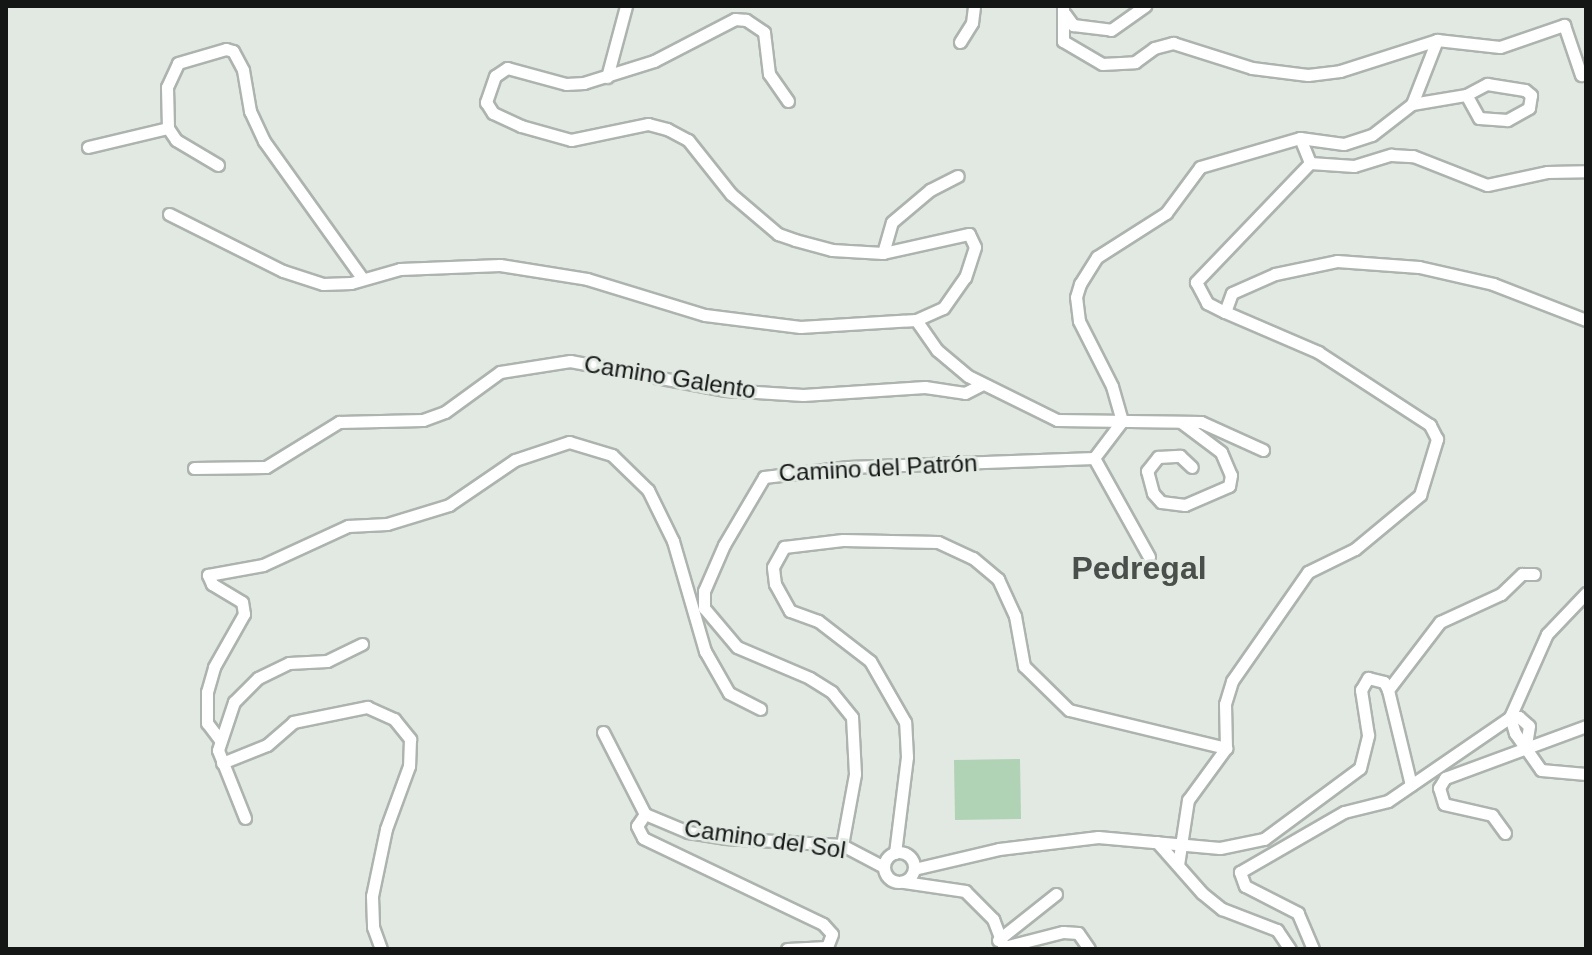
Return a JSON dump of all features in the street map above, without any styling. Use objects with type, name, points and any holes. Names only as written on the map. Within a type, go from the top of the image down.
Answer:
[{"type":"street","points":[[607,77],[626,6]]},
{"type":"street","points":[[960,42],[972,23],[974,6]]},
{"type":"street","points":[[1064,10],[1073,25],[1111,30],[1145,6]]},
{"type":"street","points":[[1064,10],[1063,41],[1102,64],[1135,62],[1154,48],[1173,43],[1252,68],[1308,75],[1340,71],[1437,40],[1500,47],[1564,25],[1581,75]]},
{"type":"street","points":[[169,214],[306,280],[342,285],[400,269],[500,265],[587,279],[705,315],[800,327],[916,320],[943,308],[965,277],[975,247],[974,238],[962,233],[883,253],[832,250],[778,234],[731,194],[688,140],[667,129],[648,124],[571,140],[507,120],[493,113],[486,102],[495,76],[507,68],[566,84],[607,77],[654,61],[735,19],[746,20],[764,32],[769,74],[788,101]]},
{"type":"street","points":[[1412,104],[1437,40]]},
{"type":"street","points":[[218,165],[181,144],[168,128],[167,87],[178,63],[210,51],[233,51],[254,123],[313,215],[362,278]]},
{"type":"street","points":[[1149,557],[1094,458],[1122,421],[1116,394],[1076,309],[1080,284],[1097,257],[1166,213],[1200,167],[1300,138],[1344,144],[1372,135],[1412,104],[1466,95],[1487,84],[1525,90],[1532,101],[1523,114],[1491,122],[1479,118],[1466,95]]},
{"type":"street","points":[[88,147],[168,128]]},
{"type":"street","points":[[1300,138],[1310,163]]},
{"type":"street","points":[[1310,163],[1354,166],[1391,155],[1413,156],[1487,185],[1547,172],[1586,171]]},
{"type":"street","points":[[1178,865],[1185,841],[1188,800],[1226,748],[1225,704],[1232,681],[1315,565],[1355,549],[1420,495],[1437,439],[1430,425],[1318,352],[1207,303],[1196,282],[1310,163]]},
{"type":"street","points":[[883,253],[892,222],[930,190],[958,176]]},
{"type":"street","points":[[1225,312],[1232,293],[1275,274],[1337,261],[1419,267],[1493,284],[1586,320]]},
{"type":"street","points":[[916,320],[937,350],[981,385],[1057,420],[1177,419],[1215,427],[1263,450]]},
{"type":"street","name":"Camino Galento","points":[[194,468],[266,467],[339,422],[423,420],[445,412],[500,372],[570,361],[756,392],[925,387],[965,393],[981,385]]},
{"type":"street","points":[[1177,419],[1221,452],[1231,475],[1229,486],[1185,505],[1161,502],[1153,493],[1150,462],[1180,456],[1192,467]]},
{"type":"street","points":[[220,740],[207,723],[207,692],[214,667],[244,614],[242,602],[212,584],[208,575],[263,565],[344,527],[387,524],[449,505],[515,460],[569,442],[612,455],[648,490],[669,530],[694,625],[722,684],[760,709]]},
{"type":"street","name":"Camino del Patrón","points":[[704,608],[704,591],[724,545],[752,491],[771,473],[1094,458]]},
{"type":"street","points":[[998,940],[993,919],[965,891],[890,879],[884,867],[895,853],[907,757],[905,722],[870,661],[818,621],[790,611],[775,584],[773,567],[784,547],[915,538],[950,547],[998,579],[1015,616],[1024,666],[1069,710],[1226,748]]},
{"type":"street","points":[[1388,690],[1440,622],[1501,594],[1522,574],[1534,574]]},
{"type":"street","points":[[1313,949],[1298,913],[1245,886],[1240,872],[1328,820],[1388,801],[1510,717],[1547,634],[1586,593]]},
{"type":"street","points":[[688,598],[704,608],[724,637],[755,658],[810,678],[832,692],[852,717],[855,774],[842,845]]},
{"type":"street","points":[[245,818],[222,763],[220,740],[234,702],[258,678],[289,663],[327,661],[362,644]]},
{"type":"street","points":[[904,882],[914,869],[999,849],[1098,837],[1185,841],[1220,848],[1264,839],[1345,784],[1360,768],[1368,749],[1363,684],[1377,678],[1388,690],[1411,785]]},
{"type":"street","points":[[222,763],[267,745],[293,722],[367,707],[394,719],[410,739],[409,766],[386,829],[372,896],[373,927],[381,949]]},
{"type":"street","points":[[1510,717],[1541,770],[1586,774]]},
{"type":"street","points":[[1505,833],[1492,815],[1444,804],[1439,788],[1453,773],[1586,726]]},
{"type":"street","points":[[603,732],[645,814],[637,826],[643,838],[823,924],[832,934],[827,947],[787,949]]},
{"type":"street","points":[[1572,775],[1586,781]]},
{"type":"street","name":"Camino del Sol","points":[[645,814],[688,832],[725,838],[842,845],[884,867]]},
{"type":"street","points":[[1157,842],[1222,909],[1277,930],[1290,949]]},
{"type":"street","points":[[895,853],[909,856],[914,869]]},
{"type":"street","points":[[998,940],[1056,894]]},
{"type":"street","points":[[998,940],[1012,947],[1043,933],[1078,933],[1089,949]]},
{"type":"green space","points":[[1020,759],[1021,819],[955,820],[954,760]]},
{"type":"district","name":"Pedregal","points":[[1139,568]]}]
